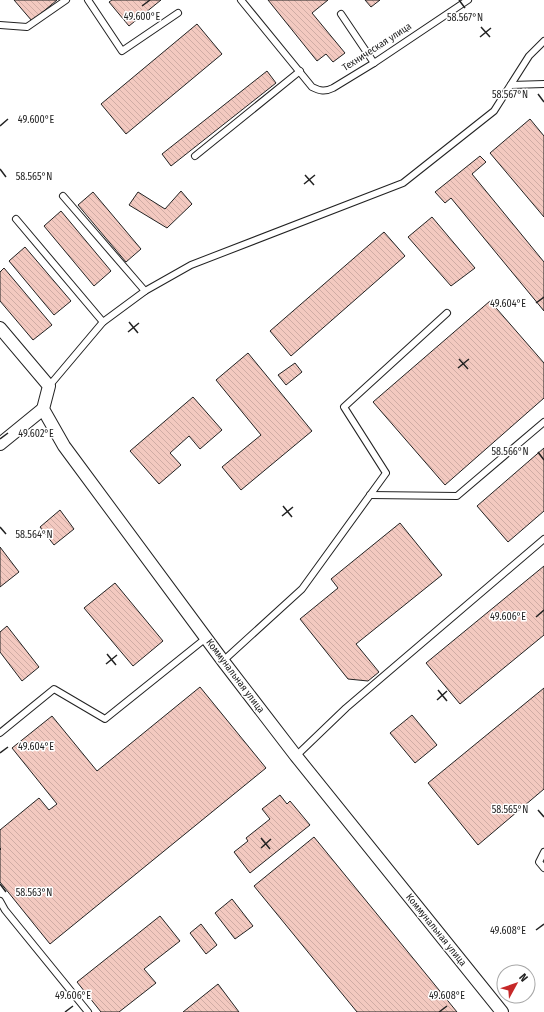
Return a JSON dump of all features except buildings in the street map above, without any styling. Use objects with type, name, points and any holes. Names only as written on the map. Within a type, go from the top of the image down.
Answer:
[{"type":"street","points":[[0,328],[49,386],[43,409],[0,444]]},
{"type":"street","name":"Коммунальная улица","points":[[43,409],[64,446],[223,661],[296,756],[502,1012]]},
{"type":"lane","points":[[0,25],[27,27],[66,0]]},
{"type":"lane","points":[[88,0],[122,51],[178,13]]},
{"type":"lane","name":"Техническая улица","points":[[241,0],[312,87],[322,91],[328,91],[374,63],[468,0]]},
{"type":"lane","points":[[341,14],[374,63]]},
{"type":"lane","points":[[49,386],[103,322],[144,292],[191,265],[403,183],[494,111],[529,56],[544,41]]},
{"type":"lane","points":[[195,156],[300,71]]},
{"type":"lane","points":[[511,85],[544,84]]},
{"type":"lane","points":[[63,196],[144,292]]},
{"type":"lane","points":[[16,218],[103,322]]},
{"type":"lane","points":[[223,661],[302,589],[386,473],[344,407],[447,313]]},
{"type":"lane","points":[[370,495],[457,496],[544,422]]},
{"type":"lane","points":[[296,756],[346,708],[544,539]]},
{"type":"lane","points":[[0,733],[54,689],[105,719],[206,638]]},
{"type":"lane","points":[[544,852],[539,862],[544,868]]},
{"type":"lane","points":[[0,901],[5,910],[88,1012]]}]
